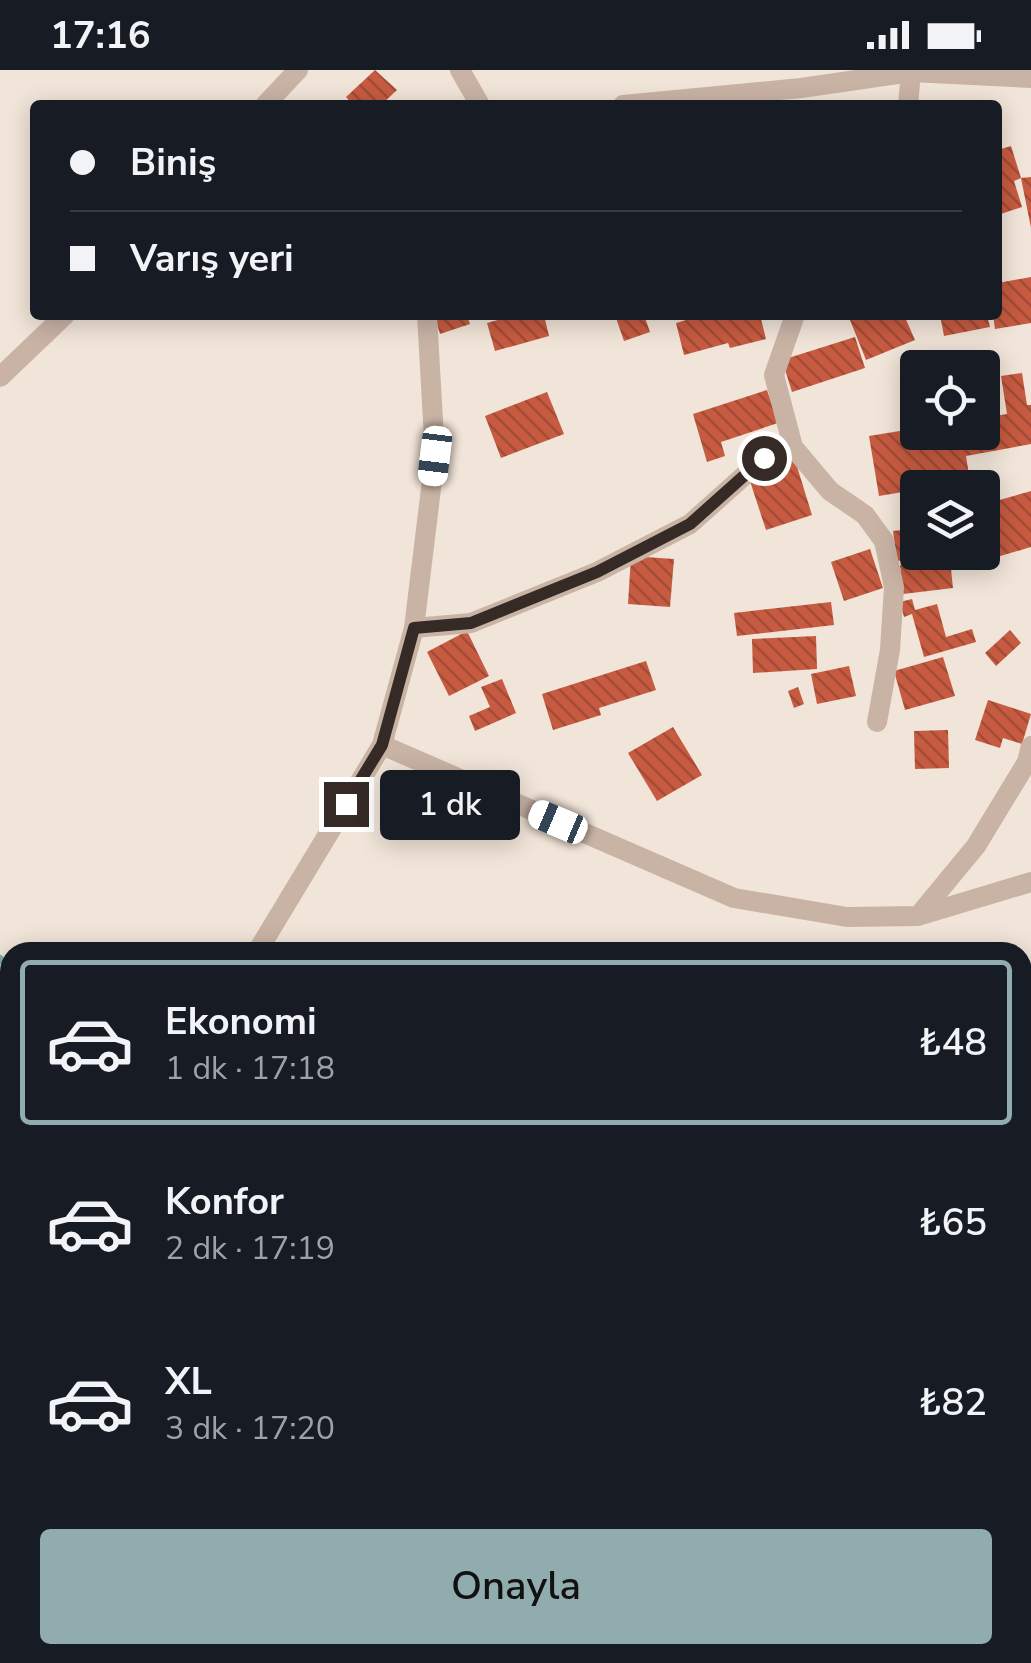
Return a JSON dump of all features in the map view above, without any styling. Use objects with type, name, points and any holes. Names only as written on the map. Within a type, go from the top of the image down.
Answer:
[{"type":"street","points":[[270,100],[298,70]]},
{"type":"street","points":[[460,70],[477,100]]},
{"type":"street","points":[[908,100],[911,72]]},
{"type":"street","points":[[675,100],[911,72],[1031,78]]},
{"type":"street","points":[[0,378],[59,320]]},
{"type":"street","points":[[263,942],[382,745],[414,628],[435,456],[427,320]]},
{"type":"street","points":[[793,320],[774,375],[793,447],[830,491],[866,515],[884,541],[894,587],[894,616],[877,722]]},
{"type":"street","points":[[414,628],[471,623],[597,572],[690,524],[764,458],[793,447]]},
{"type":"street","points":[[382,745],[734,898],[848,917],[918,916],[1031,882]]},
{"type":"street","points":[[918,916],[976,846],[1027,762],[1031,746]]},
{"type":"building","points":[[375,70],[397,90],[386,100],[346,97]]},
{"type":"building","points":[[1011,146],[1021,178],[1014,181],[1022,207],[1002,214],[1002,149]]},
{"type":"building","points":[[1031,177],[1031,228],[1021,178]]},
{"type":"building","points":[[1031,277],[1031,323],[995,329],[994,320],[1002,320],[1002,282]]},
{"type":"building","points":[[436,320],[469,320],[470,324],[440,334]]},
{"type":"building","points":[[545,320],[549,336],[495,351],[487,323]]},
{"type":"building","points":[[617,320],[646,320],[650,332],[624,341]]},
{"type":"building","points":[[761,320],[766,339],[730,348],[728,343],[684,355],[676,323]]},
{"type":"building","points":[[850,320],[906,320],[915,340],[866,360]]},
{"type":"building","points":[[941,320],[988,320],[990,327],[944,336]]},
{"type":"building","points":[[855,337],[865,368],[792,392],[782,360]]},
{"type":"building","points":[[1022,373],[1027,405],[1031,405],[1031,444],[1000,450],[1000,415],[1007,414],[1001,376]]},
{"type":"building","points":[[767,390],[778,423],[721,442],[725,456],[707,462],[693,414]]},
{"type":"building","points":[[547,392],[564,434],[501,458],[485,416]]},
{"type":"building","points":[[900,431],[900,450],[998,450],[966,456],[968,470],[900,470],[900,493],[879,496],[869,436]]},
{"type":"building","points":[[795,460],[812,515],[766,530],[748,475]]},
{"type":"building","points":[[1031,491],[1031,547],[1000,556],[1000,500]]},
{"type":"building","points":[[900,530],[900,561],[897,561],[893,531]]},
{"type":"building","points":[[870,549],[883,588],[844,601],[831,562]]},
{"type":"building","points":[[631,556],[674,559],[670,607],[628,604]]},
{"type":"building","points":[[901,570],[951,570],[953,588],[903,594]]},
{"type":"building","points":[[912,599],[915,610],[937,604],[946,637],[972,629],[976,642],[924,657],[912,614],[904,617],[900,602]]},
{"type":"building","points":[[831,602],[834,625],[737,636],[734,613]]},
{"type":"building","points":[[1010,630],[1021,643],[996,666],[985,653]]},
{"type":"building","points":[[467,631],[489,676],[449,696],[427,652]]},
{"type":"building","points":[[816,636],[817,669],[753,673],[752,639]]},
{"type":"building","points":[[943,657],[955,696],[905,710],[894,671]]},
{"type":"building","points":[[646,661],[656,690],[599,708],[601,715],[553,730],[542,694]]},
{"type":"building","points":[[849,666],[856,696],[817,704],[811,674]]},
{"type":"building","points":[[502,679],[516,713],[475,731],[469,716],[490,707],[481,687]]},
{"type":"building","points":[[798,687],[804,704],[794,708],[788,691]]},
{"type":"building","points":[[988,700],[1031,714],[1022,744],[1003,738],[1000,748],[975,740]]},
{"type":"building","points":[[673,727],[702,775],[657,801],[628,753]]},
{"type":"building","points":[[948,730],[949,768],[915,769],[914,731]]},
{"type":"route","points":[[346,804],[382,745],[414,628],[471,623],[597,572],[690,524],[764,458]]}]
